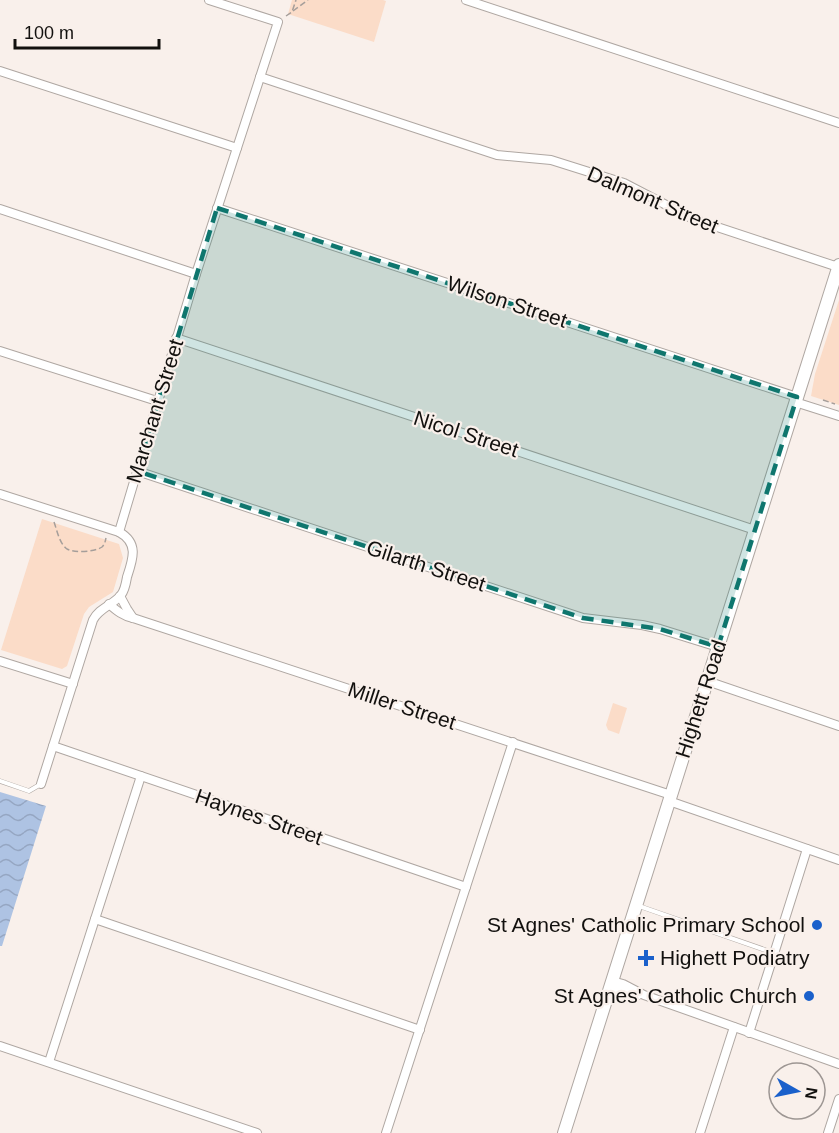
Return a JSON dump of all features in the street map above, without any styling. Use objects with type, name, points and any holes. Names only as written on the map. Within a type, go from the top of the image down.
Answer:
[{"type":"street","points":[[209,0],[278,22]]},
{"type":"street","points":[[466,0],[839,123]]},
{"type":"street","name":"Marchant Street","points":[[119,532],[176,338],[278,22]]},
{"type":"street","points":[[0,71],[237,148]]},
{"type":"street","name":"Dalmont Street","points":[[260,77],[497,155],[551,160],[624,183],[693,219],[839,266]]},
{"type":"street","name":"Wilson Street","points":[[218,208],[796,399],[839,416]]},
{"type":"street","points":[[0,209],[196,274]]},
{"type":"street","name":"Highett Road","points":[[564,1133],[839,266]]},
{"type":"street","name":"Nicol Street","points":[[176,338],[755,530]]},
{"type":"street","points":[[0,351],[157,401]]},
{"type":"street","name":"Gilarth Street","points":[[137,471],[583,618],[642,625],[718,647]]},
{"type":"street","points":[[0,494],[124,534],[130,541],[133,553],[123,591],[120,596],[99,611],[93,620],[41,784]]},
{"type":"street","points":[[120,596],[133,618]]},
{"type":"street","name":"Miller Street","points":[[109,604],[120,614],[513,742],[839,860]]},
{"type":"street","points":[[0,661],[73,684]]},
{"type":"street","points":[[707,681],[839,726]]},
{"type":"street","points":[[386,1133],[513,742]]},
{"type":"street","name":"Haynes Street","points":[[53,746],[466,887]]},
{"type":"street","points":[[49,1062],[141,776]]},
{"type":"street","points":[[749,1033],[807,849]]},
{"type":"street","points":[[95,919],[420,1030]]},
{"type":"street","points":[[611,984],[632,994],[644,995],[839,1064]]},
{"type":"street","points":[[700,1133],[734,1027]]},
{"type":"street","points":[[0,1046],[257,1133]]},
{"type":"street","points":[[828,1133],[839,1099]]},
{"type":"lane","points":[[0,781],[29,791],[41,784]]},
{"type":"lane","points":[[636,904],[775,953]]},
{"type":"path","points":[[292,12],[296,0]]},
{"type":"path","points":[[278,22],[308,0]]},
{"type":"path","points":[[54,522],[66,548],[73,550],[86,551],[102,547],[109,529]]},
{"type":"highlighted area","points":[[217,208],[797,397],[718,647],[660,629],[583,618],[137,471]]},
{"type":"shaded area","points":[[292,0],[386,1],[374,42],[288,14]]},
{"type":"shaded area","points":[[839,300],[839,405],[811,396],[815,374]]},
{"type":"shaded area","points":[[42,519],[119,544],[123,558],[113,592],[89,607],[84,614],[67,666],[62,669],[1,650]]},
{"type":"shaded area","points":[[613,703],[627,708],[619,734],[608,730],[606,725]]},
{"type":"water","points":[[0,792],[46,806],[2,946],[0,946]]},
{"type":"place","name":"St Agnes' Catholic Primary School","points":[[817,925]]},
{"type":"place","name":"Highett Podiatry","points":[[646,958]]},
{"type":"place","name":"St Agnes' Catholic Church","points":[[809,996]]}]
